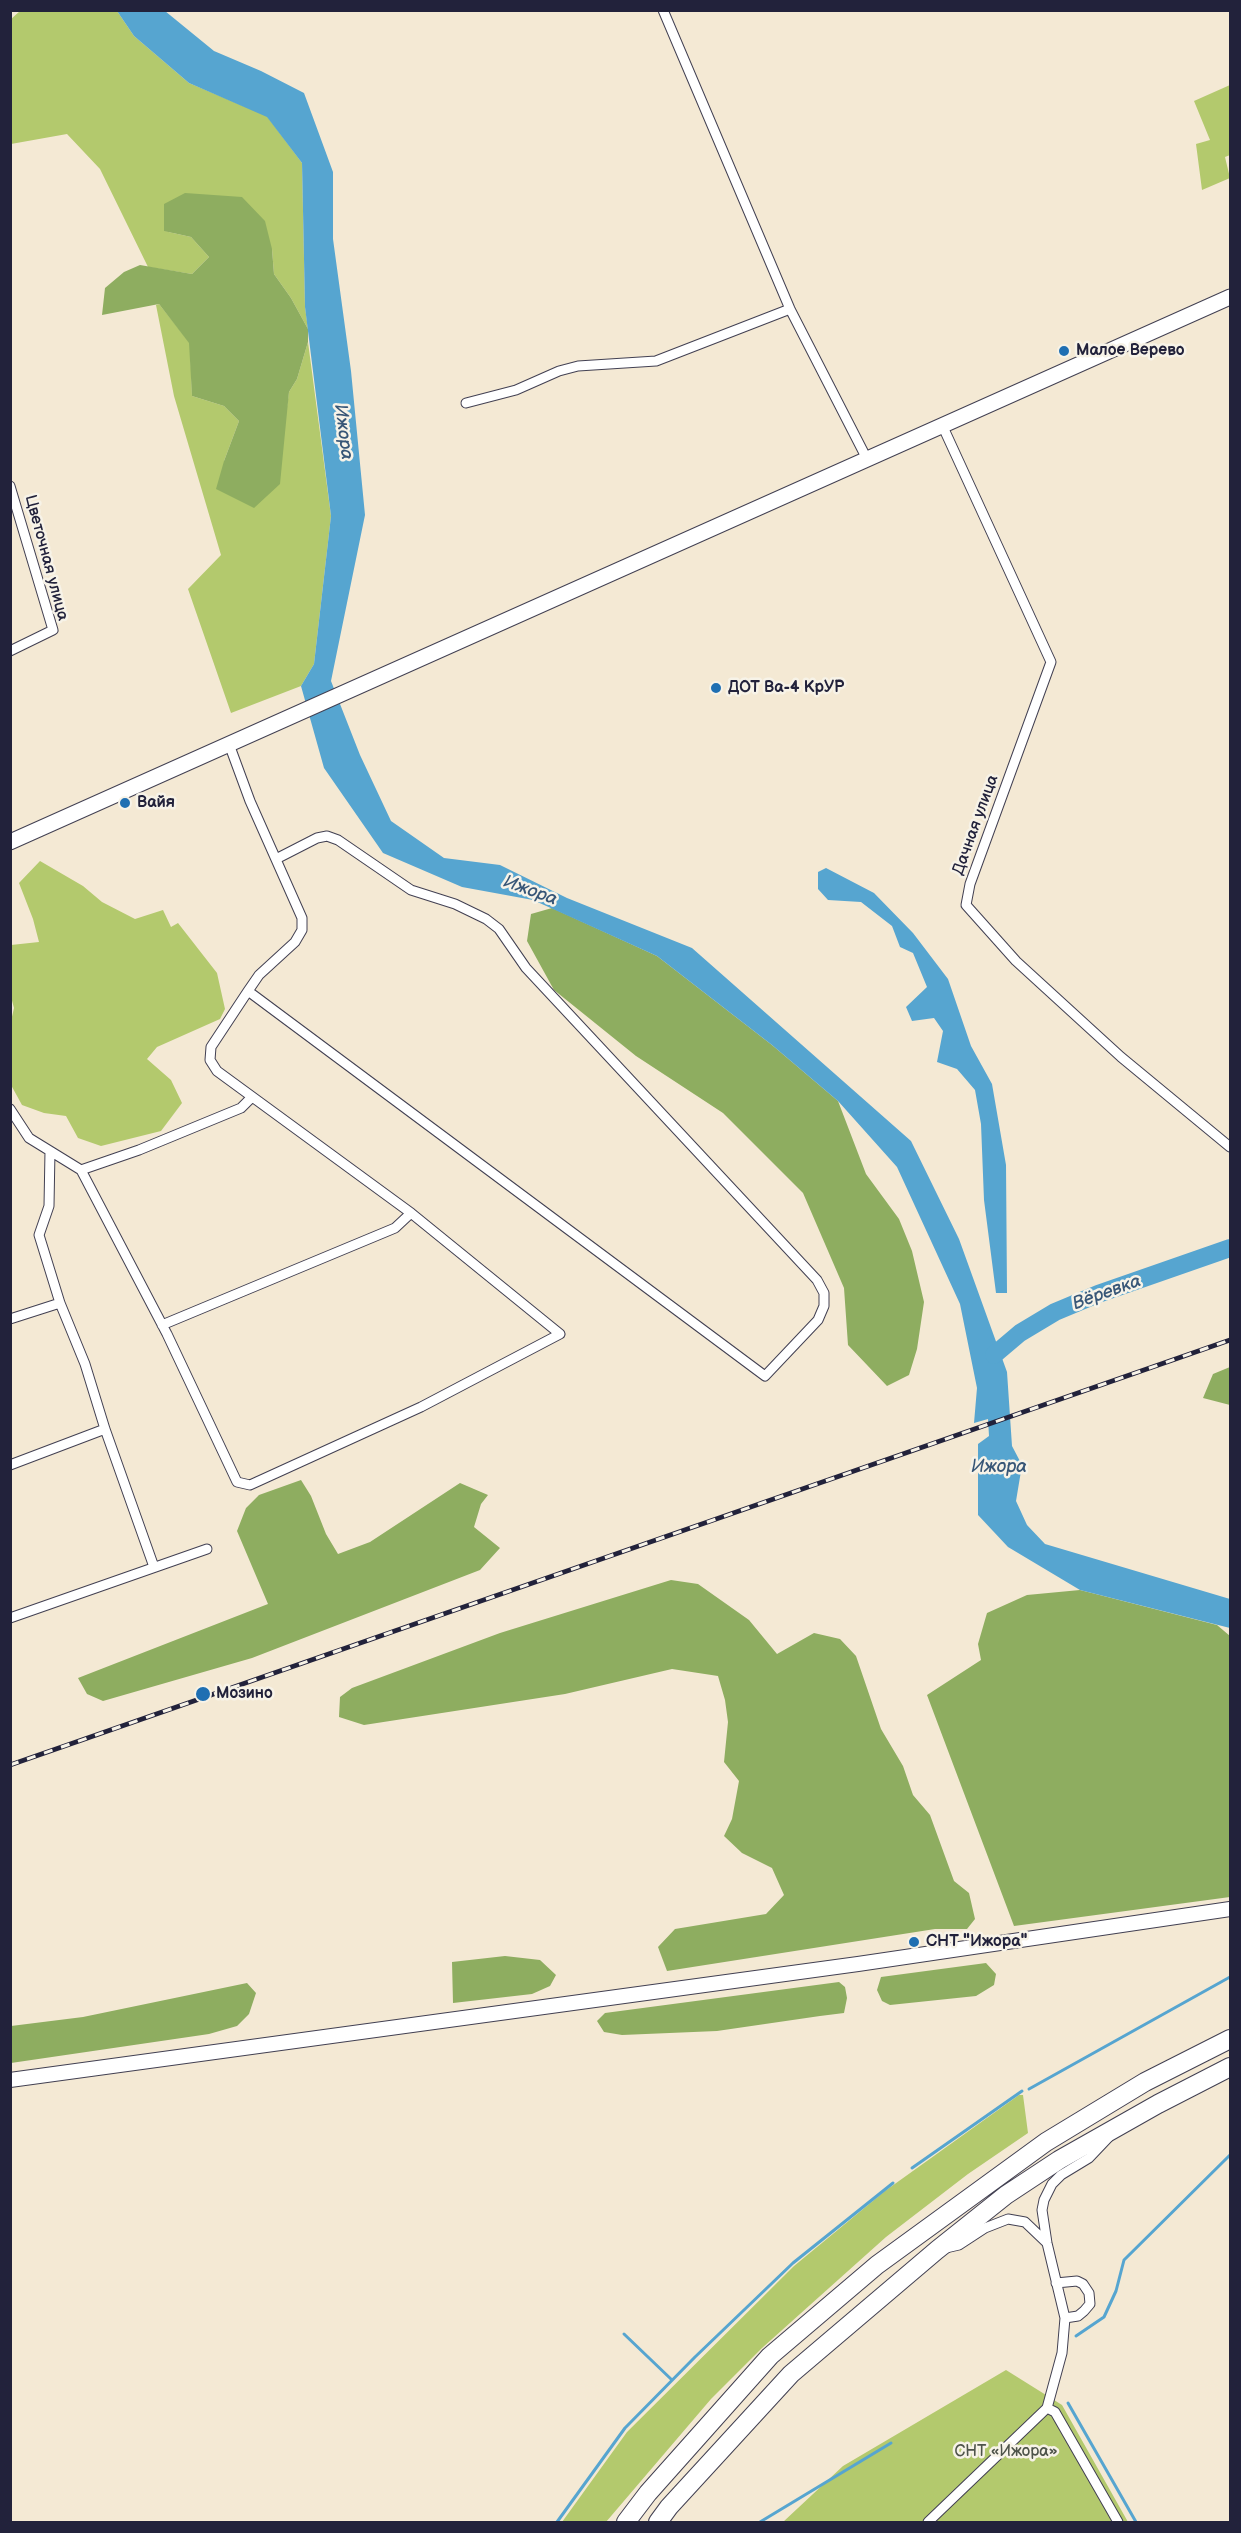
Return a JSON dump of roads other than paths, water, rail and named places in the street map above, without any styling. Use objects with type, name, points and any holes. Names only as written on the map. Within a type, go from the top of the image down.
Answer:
[{"type":"highway","points":[[626,2523],[648,2493],[770,2356],[877,2265],[1046,2142],[1144,2082],[1230,2039]]},
{"type":"highway","points":[[658,2523],[669,2507],[791,2374],[937,2250],[1006,2195],[1059,2160],[1230,2067]]},
{"type":"main road","points":[[10,842],[1230,297]]},
{"type":"street","points":[[663,10],[790,309],[867,459]]},
{"type":"street","points":[[466,403],[516,390],[559,371],[578,366],[656,361],[790,309]]},
{"type":"street","name":"Дачная улица","points":[[943,427],[1051,662],[970,884],[966,905],[1016,961],[1121,1057],[1230,1148]]},
{"type":"street","name":"Цветочная улица","points":[[10,486],[53,630],[10,651]]},
{"type":"street","points":[[10,1109],[29,1138],[81,1170],[162,1325],[237,1482],[250,1485],[421,1407],[560,1334],[411,1213],[217,1071],[210,1060],[211,1047],[259,975],[295,942],[302,930],[302,918],[250,801],[229,744]]},
{"type":"street","points":[[248,991],[765,1376],[818,1320],[824,1306],[824,1293],[817,1280],[526,968],[499,929],[486,919],[455,904],[411,890],[338,840],[327,836],[316,838],[276,859]]},
{"type":"street","points":[[81,1170],[139,1150],[241,1108],[252,1097]]},
{"type":"street","points":[[50,1150],[49,1206],[39,1235],[60,1303],[85,1364],[105,1429],[154,1567]]},
{"type":"street","points":[[162,1325],[395,1228],[411,1213]]},
{"type":"street","points":[[10,1319],[60,1303]]},
{"type":"street","points":[[10,1465],[105,1429]]},
{"type":"street","points":[[10,1618],[207,1549]]},
{"type":"street","points":[[10,2080],[1025,1940],[1230,1909]]},
{"type":"street","points":[[928,2523],[1047,2408],[1062,2353],[1065,2318],[1047,2243],[1042,2211],[1052,2184],[1061,2175],[1089,2158],[1116,2128]]},
{"type":"street","points":[[937,2250],[959,2245],[985,2228],[1008,2219],[1025,2222],[1047,2243]]},
{"type":"street","points":[[1056,2283],[1077,2281],[1083,2284],[1089,2293],[1090,2304],[1084,2311],[1071,2319],[1065,2318]]},
{"type":"street","points":[[1047,2408],[1055,2412],[1118,2523]]},
{"type":"water","name":"Ижора","points":[[117,11],[165,11],[214,51],[304,93],[333,172],[333,239],[351,371],[365,515],[331,681],[360,755],[391,821],[444,858],[500,865],[567,898],[692,948],[911,1141],[959,1239],[1007,1372],[1012,1446],[1022,1465],[1016,1501],[1027,1525],[1045,1544],[1230,1599],[1230,1628],[1080,1590],[1008,1547],[978,1515],[978,1444],[989,1436],[988,1419],[974,1423],[977,1388],[960,1304],[897,1167],[838,1101],[772,1045],[657,956],[533,900],[462,887],[383,853],[324,768],[301,686],[314,664],[331,516],[305,307],[302,163],[267,117],[189,83],[134,36]]},
{"type":"water","points":[[826,868],[874,893],[913,933],[948,979],[971,1046],[992,1084],[1006,1165],[1007,1293],[996,1293],[984,1200],[981,1124],[975,1090],[957,1069],[937,1062],[943,1031],[934,1018],[912,1021],[906,1007],[927,987],[913,953],[900,947],[892,926],[861,902],[828,900],[818,889],[818,872]]},
{"type":"waterway","name":"Вёревка","points":[[994,1355],[1020,1333],[1055,1312],[1098,1294],[1230,1248]]},
{"type":"waterway","points":[[1029,2089],[1230,1977]]},
{"type":"waterway","points":[[912,2168],[1022,2091]]},
{"type":"waterway","points":[[1076,2336],[1104,2317],[1116,2291],[1124,2260],[1230,2155]]},
{"type":"waterway","points":[[557,2522],[625,2428],[695,2357],[793,2263],[893,2183]]},
{"type":"waterway","points":[[624,2334],[672,2380]]},
{"type":"waterway","points":[[1068,2403],[1136,2522]]},
{"type":"waterway","points":[[760,2522],[891,2443]]},
{"type":"railway","points":[[10,1765],[1230,1340]]},
{"type":"place","name":"Малое Верево","points":[[1064,351]]},
{"type":"place","name":"ДОТ Ва-4 КрУР","points":[[716,688]]},
{"type":"place","name":"Вайя","points":[[125,803]]},
{"type":"place","name":"Мозино","points":[[203,1694]]},
{"type":"place","name":"СНТ \"Ижора\"","points":[[914,1942]]},
{"type":"park label","name":"СНТ «Ижора»","points":[[1006,2452]]}]
